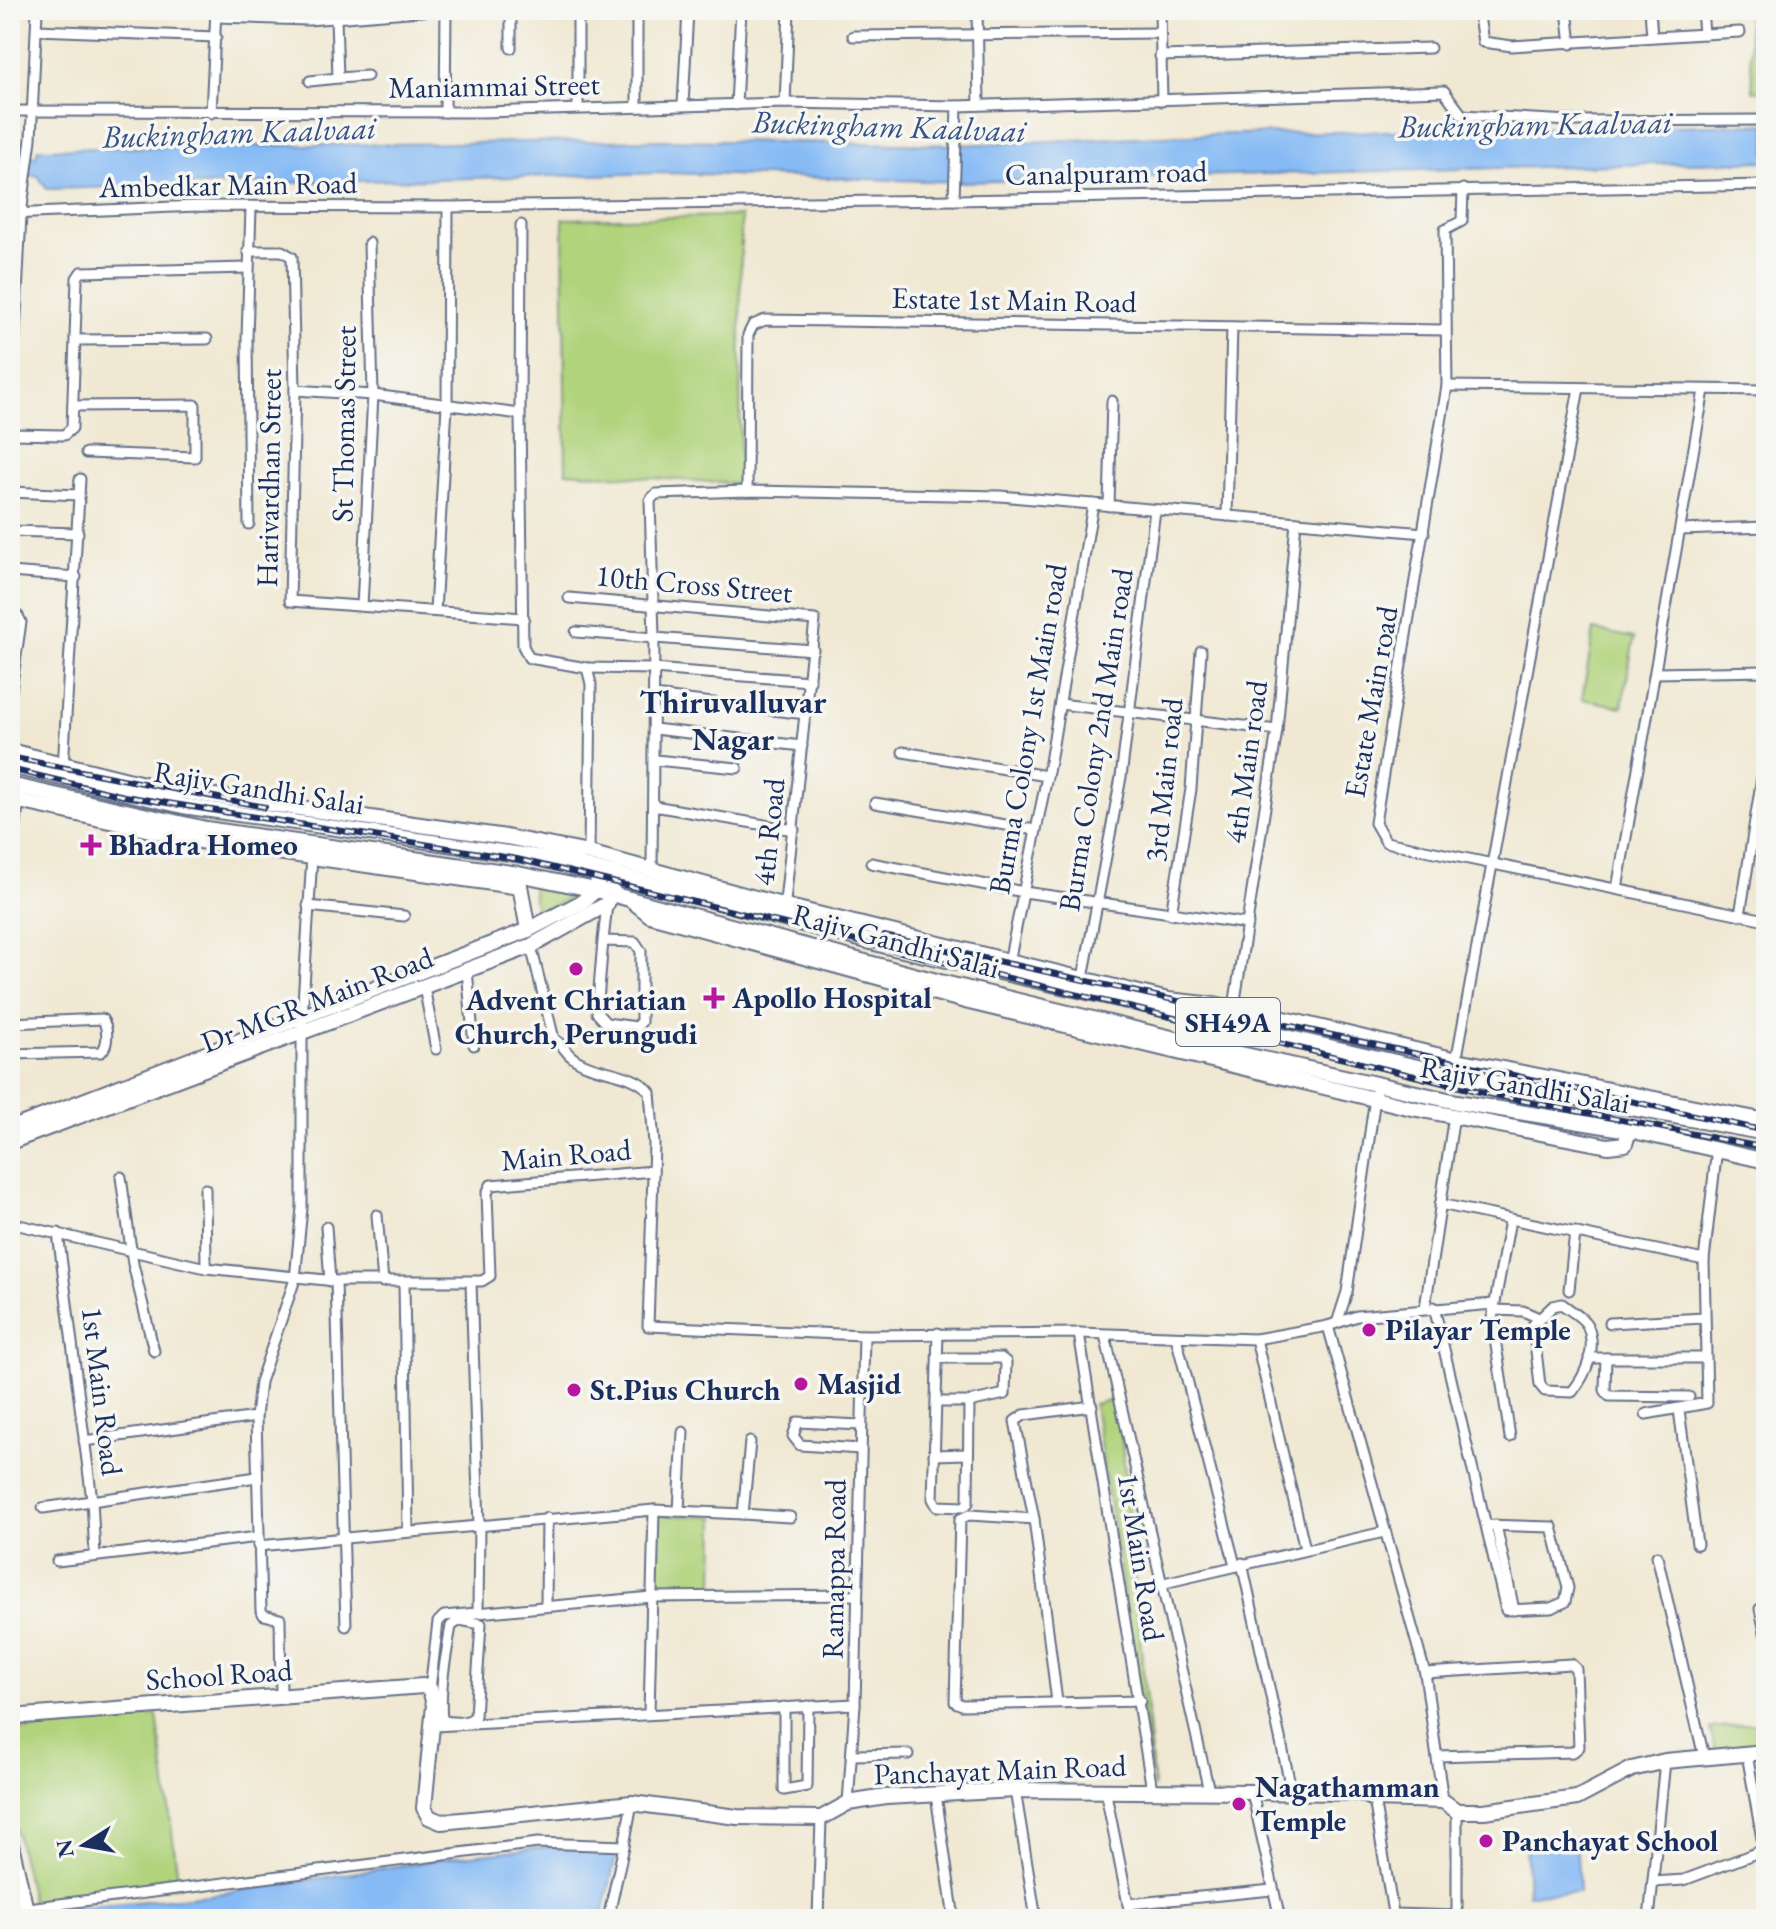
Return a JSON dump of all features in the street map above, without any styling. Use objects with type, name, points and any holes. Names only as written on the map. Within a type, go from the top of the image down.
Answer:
[{"type":"street","points":[[37,10],[31,142],[24,202],[15,214],[10,433],[64,435],[72,428],[77,278],[81,272],[248,268]]},
{"type":"street","points":[[211,113],[216,14],[336,19],[433,10]]},
{"type":"street","points":[[445,112],[446,10]]},
{"type":"street","points":[[511,10],[511,48]]},
{"type":"street","points":[[578,10],[578,108]]},
{"type":"street","points":[[637,10],[637,107]]},
{"type":"street","points":[[683,105],[688,10]]},
{"type":"street","points":[[736,105],[741,10]]},
{"type":"street","points":[[785,103],[789,10]]},
{"type":"street","points":[[977,10],[979,105],[1444,91],[1462,115],[1570,121],[1766,120]]},
{"type":"street","points":[[1160,10],[1162,101]]},
{"type":"street","points":[[1478,10],[1483,42],[1512,46],[1740,32]]},
{"type":"street","points":[[1567,10],[1571,44]]},
{"type":"street","points":[[1650,10],[1652,36]]},
{"type":"street","points":[[1702,10],[1704,34]]},
{"type":"street","points":[[336,19],[338,78]]},
{"type":"street","points":[[37,30],[216,37]]},
{"type":"street","points":[[853,36],[1160,33]]},
{"type":"street","points":[[1160,56],[1430,48]]},
{"type":"street","points":[[310,81],[367,76]]},
{"type":"street","name":"Maniammai Street","points":[[10,111],[445,112],[785,103],[979,105]]},
{"type":"street","points":[[954,200],[957,106]]},
{"type":"street","name":"Canalpuram road","points":[[448,207],[1766,185]]},
{"type":"street","name":"Estate Main road","points":[[1463,189],[1462,221],[1445,230],[1447,386],[1375,823],[1386,842],[1766,920]]},
{"type":"street","points":[[249,524],[248,251],[251,207]]},
{"type":"street","name":"Ambedkar Main Road","points":[[15,214],[251,207],[448,207]]},
{"type":"street","points":[[435,611],[447,406],[448,207]]},
{"type":"street","points":[[521,225],[523,646],[529,658],[587,668],[653,669],[810,681]]},
{"type":"street","name":"St Thomas Street","points":[[362,606],[373,395],[369,243]]},
{"type":"street","name":"Harivardhan Street","points":[[248,251],[282,251],[292,257],[295,390],[288,596],[294,603],[524,618]]},
{"type":"street","name":"Estate 1st Main Road","points":[[747,491],[748,335],[759,322],[1444,330]]},
{"type":"street","points":[[1227,516],[1232,327]]},
{"type":"street","points":[[77,340],[207,339]]},
{"type":"street","points":[[1447,386],[1766,390]]},
{"type":"street","points":[[1455,1068],[1579,388]]},
{"type":"street","points":[[295,390],[373,395],[520,414]]},
{"type":"street","points":[[1617,889],[1704,390]]},
{"type":"street","points":[[1109,506],[1112,401]]},
{"type":"street","points":[[73,406],[195,405],[195,457],[86,453]]},
{"type":"street","points":[[62,772],[80,479]]},
{"type":"street","points":[[652,869],[655,760],[651,496],[747,491],[963,495],[1424,533]]},
{"type":"street","points":[[10,492],[79,495]]},
{"type":"street","name":"Burma Colony 1st Main road","points":[[1009,962],[1047,776],[1093,504]]},
{"type":"street","name":"Burma Colony 2nd Main road","points":[[1083,978],[1129,714],[1155,510]]},
{"type":"street","name":"4th Main road","points":[[1234,1007],[1277,730],[1296,522]]},
{"type":"street","points":[[1680,530],[1766,527]]},
{"type":"street","points":[[10,531],[78,533]]},
{"type":"street","points":[[10,572],[76,577]]},
{"type":"street","name":"10th Cross Street","points":[[569,598],[815,620]]},
{"type":"street","points":[[10,614],[18,616],[21,622],[10,697]]},
{"type":"street","name":"4th Road","points":[[784,912],[815,620]]},
{"type":"street","points":[[576,632],[813,650]]},
{"type":"street","name":"3rd Main road","points":[[1171,914],[1191,789],[1201,651]]},
{"type":"street","points":[[587,668],[591,684],[589,853]]},
{"type":"street","points":[[1655,673],[1766,671]]},
{"type":"street","points":[[653,696],[806,714]]},
{"type":"street","points":[[1060,704],[1196,723],[1277,730]]},
{"type":"street","points":[[654,729],[802,746]]},
{"type":"street","points":[[10,751],[62,772],[490,834],[589,853],[652,869],[784,912],[1083,978],[1159,1003],[1234,1007],[1455,1068],[1766,1121]]},
{"type":"street","points":[[903,752],[1047,776]]},
{"type":"street","points":[[1740,915],[1760,816],[1766,752]]},
{"type":"street","points":[[655,760],[737,768]]},
{"type":"street","name":"Rajiv Gandhi Salai","points":[[10,766],[62,772],[183,806],[564,861],[784,912],[894,948],[1097,994],[1159,1003],[1766,1133]]},
{"type":"street","points":[[10,856],[13,793],[135,829],[312,856],[519,880],[554,1039],[563,1044],[571,1057],[637,1082],[650,1092],[653,1171],[648,1326],[864,1335],[1079,1333],[1256,1339],[1328,1326],[1338,1320],[1430,1307],[1493,1307],[1523,1311],[1539,1318]]},
{"type":"street","name":"Rajiv Gandhi Salai","points":[[13,793],[206,829],[596,890],[609,899],[629,898],[810,953],[1091,1018],[1376,1092],[1629,1130],[1766,1161]]},
{"type":"street","points":[[875,803],[1035,830]]},
{"type":"street","points":[[654,806],[794,830]]},
{"type":"street","points":[[281,1696],[280,1619],[261,1613],[256,1417],[260,1382],[295,1279],[302,1208],[302,1024],[312,856]]},
{"type":"street","points":[[871,863],[1024,892],[1248,924]]},
{"type":"street","points":[[596,890],[600,871]]},
{"type":"street","points":[[603,941],[635,942],[641,951],[641,1022],[637,1027],[606,1023],[597,1013],[603,941],[616,874]]},
{"type":"street","name":"Dr MGR Main Road","points":[[10,1129],[530,938],[596,890]]},
{"type":"street","name":"Dr MGR Main Road","points":[[10,1142],[177,1081],[302,1024],[424,987],[467,970],[609,899]]},
{"type":"street","points":[[308,906],[404,916]]},
{"type":"street","points":[[810,953],[969,1002],[1376,1092],[1454,1115],[1618,1147],[1625,1144],[1629,1130]]},
{"type":"street","points":[[467,970],[474,1045]]},
{"type":"street","points":[[424,987],[436,1049]]},
{"type":"street","points":[[1091,1018],[1097,994]]},
{"type":"street","points":[[10,1023],[102,1019],[106,1029],[106,1044],[101,1052],[10,1054]]},
{"type":"street","points":[[1338,1320],[1347,1292],[1376,1092]]},
{"type":"street","points":[[1454,1115],[1440,1204],[1430,1307],[1491,1525],[1510,1610],[1551,1608],[1565,1602],[1568,1588],[1552,1527],[1491,1525]]},
{"type":"street","points":[[1646,1414],[1707,1403],[1704,1260],[1717,1148]]},
{"type":"street","name":"Main Road","points":[[477,1282],[490,1276],[487,1193],[491,1185],[653,1171]]},
{"type":"street","points":[[121,1177],[131,1251],[154,1351]]},
{"type":"street","points":[[205,1189],[206,1268]]},
{"type":"street","points":[[1440,1204],[1704,1260]]},
{"type":"street","points":[[377,1215],[383,1282]]},
{"type":"street","points":[[1510,1220],[1493,1307],[1510,1437]]},
{"type":"street","points":[[10,1223],[206,1268],[333,1281],[477,1282],[478,1610]]},
{"type":"street","points":[[326,1227],[333,1281],[346,1626]]},
{"type":"street","points":[[1569,1290],[1575,1232]]},
{"type":"street","name":"1st Main Road","points":[[58,1233],[92,1500],[95,1555]]},
{"type":"street","points":[[404,1283],[408,1531]]},
{"type":"street","points":[[1562,1304],[1587,1325],[1589,1358],[1587,1374],[1572,1392],[1545,1391],[1540,1385],[1533,1325],[1553,1306],[1562,1304]]},
{"type":"street","points":[[1610,1323],[1704,1318]]},
{"type":"street","points":[[1328,1326],[1425,1673],[1443,1801],[1457,1811],[1498,1810],[1577,1798],[1632,1769],[1665,1761],[1766,1752]]},
{"type":"street","points":[[938,1333],[933,1503],[964,1507],[968,1503],[969,1402]]},
{"type":"street","name":"1st Main Road","points":[[1079,1333],[1152,1790]]},
{"type":"street","name":"Ramappa Road","points":[[848,1803],[855,1704],[864,1335]]},
{"type":"street","points":[[1105,1335],[1209,1791]]},
{"type":"street","points":[[1176,1337],[1238,1564],[1292,1793]]},
{"type":"street","points":[[1256,1339],[1305,1549]]},
{"type":"street","points":[[936,1402],[969,1402],[1005,1394],[1006,1362],[1001,1358],[938,1358]]},
{"type":"street","points":[[1589,1358],[1705,1358]]},
{"type":"street","points":[[1606,1358],[1607,1394],[1689,1397]]},
{"type":"street","points":[[1057,1702],[1034,1519],[1015,1421],[1024,1415],[1092,1406]]},
{"type":"street","points":[[1679,1410],[1697,1544]]},
{"type":"street","points":[[84,1441],[256,1417]]},
{"type":"street","points":[[860,1449],[800,1445],[793,1436],[798,1422],[861,1425]]},
{"type":"street","points":[[679,1511],[683,1432]]},
{"type":"street","points":[[743,1514],[750,1442]]},
{"type":"street","points":[[934,1455],[968,1454]]},
{"type":"street","points":[[43,1508],[257,1477]]},
{"type":"street","points":[[649,1714],[654,1510]]},
{"type":"street","points":[[57,1561],[258,1541],[342,1539],[654,1510],[790,1517]]},
{"type":"street","points":[[1034,1519],[969,1515],[960,1519],[955,1699],[959,1705],[1140,1701]]},
{"type":"street","points":[[546,1604],[547,1518]]},
{"type":"street","points":[[1164,1583],[1384,1532]]},
{"type":"street","points":[[1657,1556],[1704,1757]]},
{"type":"street","points":[[436,1682],[451,1626],[460,1620],[478,1620],[481,1635],[473,1720],[442,1720],[436,1682],[440,1618],[478,1610],[651,1597],[856,1595]]},
{"type":"street","points":[[1766,1604],[1760,1609],[1766,1637]]},
{"type":"street","points":[[1425,1673],[1512,1665],[1571,1664],[1576,1669],[1580,1735],[1579,1747],[1573,1752],[1437,1756]]},
{"type":"street","name":"School Road","points":[[10,1717],[436,1682]]},
{"type":"street","name":"Panchayat Main Road","points":[[436,1682],[424,1808],[429,1817],[441,1822],[632,1803],[737,1817],[821,1818],[848,1803],[1015,1790],[1361,1793],[1374,1799],[1443,1801]]},
{"type":"street","points":[[434,1726],[855,1704]]},
{"type":"street","points":[[784,1707],[784,1790],[807,1786],[808,1706]]},
{"type":"street","points":[[852,1755],[908,1754]]},
{"type":"street","points":[[1653,1882],[1684,1880],[1764,1850],[1747,1754]]},
{"type":"street","points":[[1649,1919],[1665,1761]]},
{"type":"street","points":[[1105,1789],[1131,1919]]},
{"type":"street","points":[[1015,1790],[1036,1919]]},
{"type":"street","points":[[1252,1792],[1280,1919]]},
{"type":"street","points":[[936,1795],[954,1919]]},
{"type":"street","points":[[1374,1799],[1394,1917],[1548,1919]]},
{"type":"street","points":[[608,1919],[632,1803]]},
{"type":"street","points":[[1457,1811],[1457,1916]]},
{"type":"street","points":[[818,1919],[821,1818]]},
{"type":"street","points":[[10,1840],[28,1914],[538,1843],[624,1846]]},
{"type":"street","points":[[1128,1904],[1272,1890]]},
{"type":"green space","points":[[1747,10],[1766,10],[1766,90],[1753,91]]},
{"type":"green space","points":[[741,216],[740,484],[566,472],[563,219]]},
{"type":"green space","points":[[1594,630],[1634,638],[1622,707],[1582,699]]},
{"type":"green space","points":[[532,882],[576,894],[536,915]]},
{"type":"green space","points":[[1118,1398],[1154,1788],[1094,1404]]},
{"type":"green space","points":[[658,1515],[715,1517],[714,1591],[657,1592]]},
{"type":"green space","points":[[157,1715],[179,1886],[32,1902],[10,1805],[10,1732]]},
{"type":"green space","points":[[1766,1722],[1766,1748],[1716,1753],[1710,1728]]},
{"type":"water","points":[[1766,124],[1766,161],[961,182],[665,173],[47,189],[38,176],[18,174],[10,188],[10,146],[17,147],[20,155],[36,157],[38,149],[664,140],[959,145],[1184,135]]},
{"type":"water","points":[[1576,1838],[1579,1892],[1528,1894],[1525,1840]]},
{"type":"water","points":[[547,1847],[617,1851],[602,1919],[42,1919],[48,1910],[211,1895],[461,1856]]},
{"type":"railway","points":[[10,757],[265,807]]},
{"type":"railway","points":[[10,769],[124,796],[517,859],[1493,1095],[1766,1148]]},
{"type":"railway","points":[[884,936],[1766,1131]]},
{"type":"place","name":"Bhadra Homeo","points":[[91,845]]},
{"type":"place","name":"Advent Chriatian Church, Perungudi","points":[[576,969]]},
{"type":"place","name":"Apollo Hospital","points":[[714,998]]},
{"type":"place","name":"Pilayar Temple","points":[[1369,1330]]},
{"type":"place","name":"Masjid","points":[[801,1384]]},
{"type":"place","name":"St.Pius Church","points":[[574,1390]]},
{"type":"place","name":"Nagathamman Temple","points":[[1239,1804]]},
{"type":"place","name":"Panchayat School","points":[[1486,1841]]},
{"type":"district","name":"Thiruvalluvar Nagar","points":[[733,720]]},
{"type":"water label","name":"Buckingham Kaalvaai","points":[[1535,124]]},
{"type":"water label","name":"Buckingham Kaalvaai","points":[[889,126]]},
{"type":"water label","name":"Buckingham Kaalvaai","points":[[239,132]]}]
